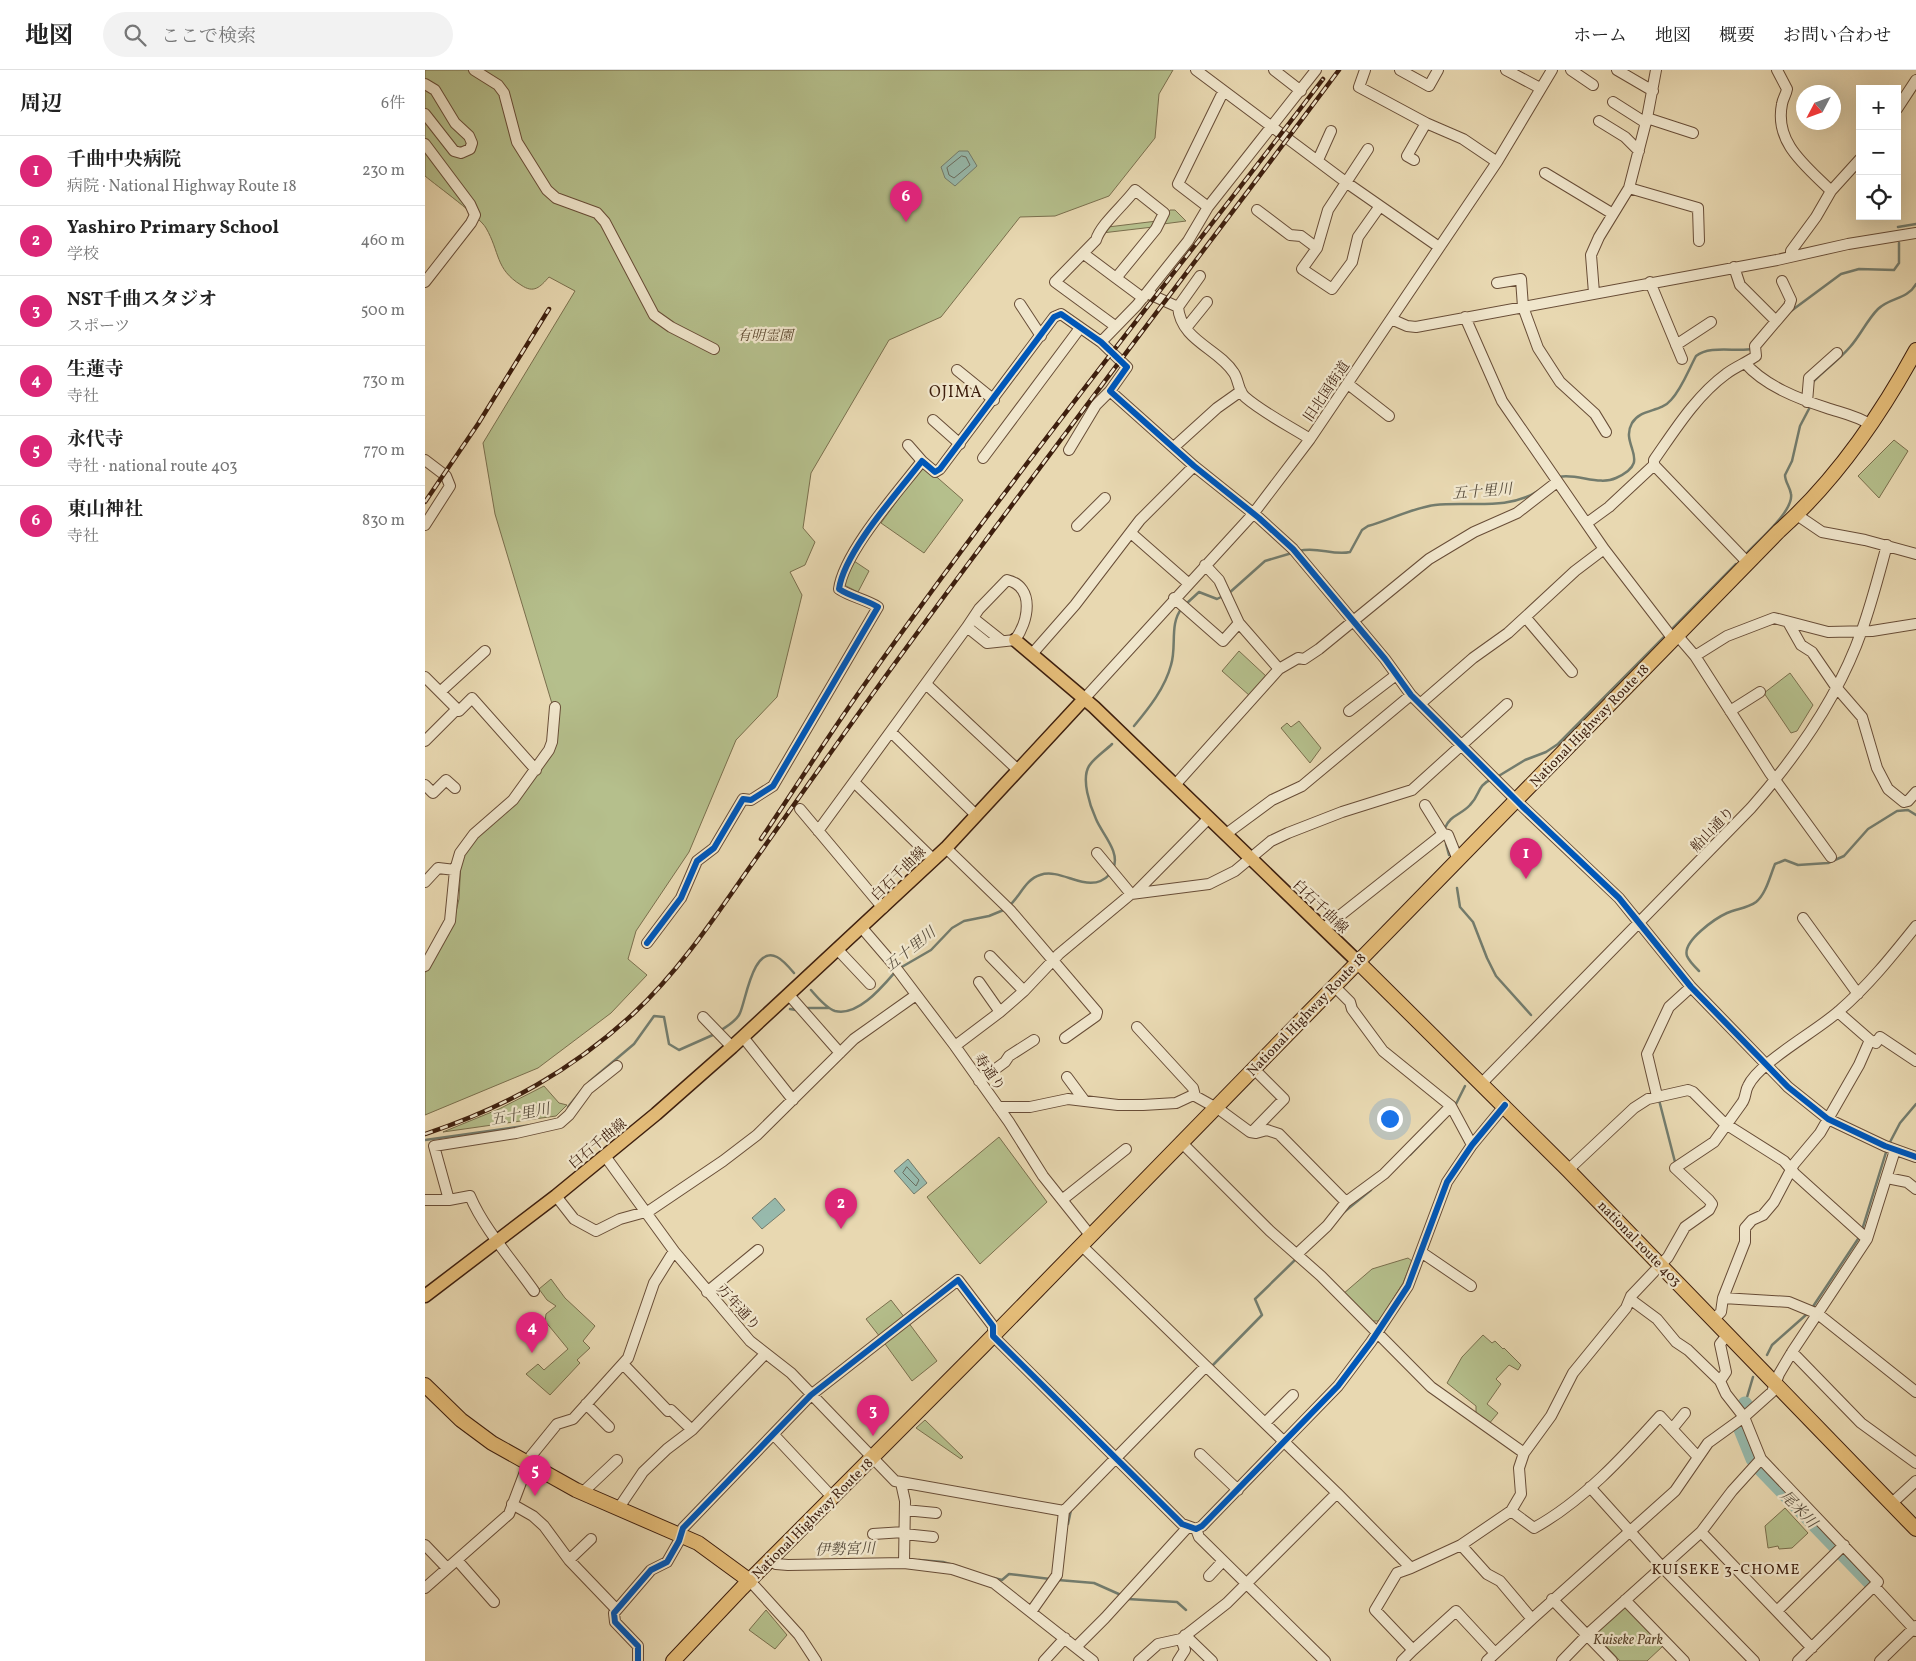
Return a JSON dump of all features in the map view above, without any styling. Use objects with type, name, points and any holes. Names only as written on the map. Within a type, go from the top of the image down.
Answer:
[{"type":"highway","name":"National Highway Route 18","points":[[673,1661],[1826,485],[1871,425],[1916,350]]},
{"type":"highway","name":"national route 403","points":[[1358,962],[1505,1105],[1776,1382],[1916,1530]]},
{"type":"highway","points":[[425,1385],[474,1431],[582,1493],[681,1535],[716,1555],[750,1581]]},
{"type":"main road","points":[[1015,640],[1084,699]]},
{"type":"main road","name":"白石千曲線","points":[[425,1296],[556,1196],[732,1047],[934,860],[1084,699],[1358,962]]},
{"type":"street","points":[[474,70],[498,85],[503,93],[517,142],[547,190],[556,198],[597,213],[605,222],[635,276],[648,309],[671,328],[714,349]]},
{"type":"street","points":[[1196,70],[1347,183],[1439,247]]},
{"type":"street","points":[[1273,70],[1301,91]]},
{"type":"street","points":[[1101,342],[1145,295],[1188,241],[1208,207],[1316,70]]},
{"type":"street","points":[[1365,70],[1359,87],[1426,123],[1463,139],[1497,162]]},
{"type":"street","points":[[1400,70],[1429,86],[1438,70]]},
{"type":"street","points":[[1506,70],[1540,88]]},
{"type":"street","name":"旧北国街道","points":[[1084,699],[1181,604],[1188,583],[1253,514],[1310,439],[1497,162],[1552,70]]},
{"type":"street","points":[[1571,70],[1593,85]]},
{"type":"street","points":[[1617,70],[1653,91]]},
{"type":"street","points":[[1594,293],[1591,255],[1599,237],[1629,188],[1647,120],[1656,70]]},
{"type":"street","points":[[1777,70],[1787,89],[1782,102],[1785,142],[1792,152],[1831,191]]},
{"type":"street","points":[[1901,103],[1916,80]]},
{"type":"street","points":[[425,84],[435,90],[455,123],[469,136],[470,149],[461,153],[455,151],[425,114]]},
{"type":"street","points":[[1208,207],[1178,184],[1223,92]]},
{"type":"street","points":[[1613,102],[1647,120],[1693,133]]},
{"type":"street","points":[[1599,121],[1625,137],[1639,151]]},
{"type":"street","points":[[1414,160],[1407,156],[1426,123]]},
{"type":"street","points":[[1318,160],[1331,131]]},
{"type":"street","points":[[425,144],[470,204],[475,215],[471,223],[425,282]]},
{"type":"street","points":[[1368,149],[1328,210],[1317,248],[1302,269],[1332,289],[1352,262],[1358,237],[1380,206]]},
{"type":"street","points":[[1791,255],[1791,251],[1816,217],[1831,191],[1856,163]]},
{"type":"street","points":[[1545,173],[1613,214]]},
{"type":"street","points":[[1629,188],[1699,208],[1699,242]]},
{"type":"street","points":[[1115,326],[1055,282],[1084,254],[1096,240],[1098,232],[1122,208],[1135,190],[1164,213],[1156,229],[1116,278]]},
{"type":"street","points":[[1257,210],[1290,235],[1301,236],[1317,248]]},
{"type":"street","points":[[1391,318],[1407,326],[1416,327],[1916,233]]},
{"type":"street","points":[[1084,254],[1116,278],[1145,295],[1178,307],[1186,328],[1201,346],[1225,363],[1234,373],[1245,397],[1310,439]]},
{"type":"street","points":[[1734,267],[1740,285],[1776,321]]},
{"type":"street","points":[[1178,307],[1200,276]]},
{"type":"street","points":[[1497,283],[1521,280],[1523,307],[1538,348],[1549,368],[1560,382],[1595,414],[1607,432]]},
{"type":"street","points":[[1587,523],[1609,507],[1654,465],[1654,460],[1687,412],[1724,375],[1756,356],[1756,348],[1789,306],[1791,300],[1782,281]]},
{"type":"street","points":[[1651,282],[1682,360]]},
{"type":"street","points":[[1186,328],[1207,302]]},
{"type":"street","points":[[1020,304],[1041,336]]},
{"type":"street","points":[[908,445],[935,472],[941,470],[1054,317],[1061,314],[1101,342],[1127,367],[1110,391],[1096,405],[1069,450]]},
{"type":"street","points":[[1465,317],[1498,395],[1604,549],[1675,637],[1695,656],[1775,781],[1831,857]]},
{"type":"street","points":[[1676,345],[1711,322]]},
{"type":"street","points":[[983,458],[1080,328]]},
{"type":"street","points":[[1810,403],[1809,378],[1837,354]]},
{"type":"street","points":[[1745,363],[1776,387],[1810,403],[1855,416],[1871,425]]},
{"type":"street","points":[[957,370],[994,400]]},
{"type":"street","points":[[1348,384],[1389,416]]},
{"type":"street","points":[[1110,391],[1194,466],[1296,552],[1411,695],[1516,800],[1607,885],[1691,987],[1788,1087],[1828,1119],[1891,1148],[1916,1157]]},
{"type":"street","points":[[1173,447],[1217,408],[1241,391]]},
{"type":"street","points":[[933,420],[960,444]]},
{"type":"street","points":[[425,460],[446,476],[450,486],[425,525]]},
{"type":"street","points":[[647,944],[681,898],[697,861],[714,848],[743,799],[751,800],[773,786],[878,607],[839,589],[846,566],[922,461]]},
{"type":"street","points":[[1654,465],[1748,563]]},
{"type":"street","points":[[1032,654],[1075,605],[1145,514],[1194,466]]},
{"type":"street","points":[[1175,785],[1279,669],[1298,658],[1304,659],[1319,649],[1429,559],[1474,532],[1517,513],[1556,480]]},
{"type":"street","points":[[1077,526],[1105,498]]},
{"type":"street","points":[[1797,515],[1821,532],[1916,554]]},
{"type":"street","points":[[1131,533],[1188,583]]},
{"type":"street","name":"船山通り","points":[[1482,1083],[1775,781],[1798,750],[1837,687],[1862,632],[1887,546]]},
{"type":"street","points":[[1420,704],[1473,658],[1526,618],[1540,602],[1604,549]]},
{"type":"street","points":[[1205,565],[1219,580],[1239,623],[1279,669]]},
{"type":"street","points":[[817,830],[891,732],[973,618],[1002,584],[1007,580],[1014,582],[1028,600],[1026,614],[1015,640],[987,643],[967,627]]},
{"type":"street","points":[[1181,604],[1223,641],[1239,623]]},
{"type":"street","points":[[973,618],[1001,642]]},
{"type":"street","points":[[1526,618],[1572,672]]},
{"type":"street","points":[[1695,656],[1727,636],[1774,618],[1828,632],[1862,632],[1916,624]]},
{"type":"street","points":[[1788,622],[1801,644],[1812,652],[1837,687],[1862,717],[1872,759],[1888,789],[1904,802],[1909,801],[1916,792]]},
{"type":"street","points":[[440,692],[485,651]]},
{"type":"street","points":[[1349,711],[1396,675]]},
{"type":"street","points":[[425,677],[457,709]]},
{"type":"street","points":[[926,684],[1019,770]]},
{"type":"street","points":[[1730,711],[1760,692]]},
{"type":"street","points":[[1226,834],[1272,800],[1302,786],[1411,695]]},
{"type":"street","points":[[425,741],[457,709],[459,711],[472,698],[536,770]]},
{"type":"street","points":[[1097,853],[1111,872],[1134,893],[1190,888],[1209,884],[1235,871],[1271,841],[1288,833],[1342,812],[1411,790],[1507,704]]},
{"type":"street","points":[[425,966],[450,921],[455,870],[460,853],[467,841],[513,800],[536,770],[552,742],[555,707]]},
{"type":"street","points":[[891,732],[976,815]]},
{"type":"street","points":[[425,785],[433,793],[446,780],[455,788]]},
{"type":"street","points":[[854,782],[934,860]]},
{"type":"street","points":[[1425,805],[1445,835],[1458,860]]},
{"type":"street","points":[[800,809],[883,908]]},
{"type":"street","points":[[955,1046],[1024,992],[1053,960],[1134,893],[1209,818]]},
{"type":"street","points":[[1323,929],[1445,835]]},
{"type":"street","points":[[946,848],[1007,908],[1097,1012],[1096,1016],[1082,1022],[1065,1038]]},
{"type":"street","points":[[425,882],[438,868],[455,870]]},
{"type":"street","points":[[1803,918],[1858,994]]},
{"type":"street","points":[[1413,1650],[1375,1610],[1397,1573],[1461,1545],[1511,1511],[1521,1494],[1519,1468],[1523,1453],[1551,1416],[1573,1374],[1626,1308],[1630,1299],[1661,1264],[1685,1227],[1709,1210],[1712,1204],[1675,1168],[1714,1142],[1743,1104],[1747,1086],[1766,1065],[1838,1012],[1858,994],[1887,963],[1916,926]]},
{"type":"street","name":"寿通り","points":[[862,928],[898,970],[955,1046],[1062,1200],[1085,1240],[1207,1369],[1337,1493],[1411,1568]]},
{"type":"street","points":[[838,950],[870,984]]},
{"type":"street","points":[[990,956],[1024,992]]},
{"type":"street","points":[[979,982],[1000,1012]]},
{"type":"street","points":[[1334,986],[1351,1002],[1352,1009],[1383,1051],[1451,1106],[1473,1145]]},
{"type":"street","points":[[1657,1096],[1647,1054],[1669,1008],[1691,987]]},
{"type":"street","points":[[789,995],[840,1053]]},
{"type":"street","points":[[556,1196],[574,1220],[595,1231],[620,1219],[649,1211],[723,1161],[757,1135],[868,1028],[916,995]]},
{"type":"street","points":[[1838,1012],[1870,1040],[1876,1043],[1880,1037],[1916,1061]]},
{"type":"street","points":[[703,1017],[732,1047]]},
{"type":"street","points":[[1137,1027],[1193,1088],[1195,1096]]},
{"type":"street","points":[[743,1037],[793,1100]]},
{"type":"street","points":[[979,1081],[1005,1062],[1009,1056],[1034,1040]]},
{"type":"street","points":[[1714,1319],[1721,1312],[1723,1298],[1745,1242],[1745,1228],[1752,1220],[1763,1215],[1774,1202],[1791,1169],[1820,1133],[1870,1040]]},
{"type":"street","points":[[449,1200],[434,1146],[516,1133],[560,1123],[569,1115],[589,1089],[617,1066]]},
{"type":"street","points":[[1252,1132],[1284,1099],[1253,1068]]},
{"type":"street","points":[[1067,1077],[1084,1100]]},
{"type":"street","points":[[1568,1170],[1634,1108],[1648,1099],[1688,1090],[1693,1092],[1727,1125],[1784,1161],[1867,1239]]},
{"type":"street","points":[[998,1108],[1029,1107],[1068,1099],[1105,1104],[1143,1105],[1176,1103],[1195,1096],[1252,1132],[1267,1130],[1279,1134],[1347,1202]]},
{"type":"street","points":[[1076,1647],[1191,1529],[1238,1490],[1338,1386],[1378,1333],[1408,1286],[1444,1188],[1473,1145],[1505,1105]]},
{"type":"street","points":[[1299,1256],[1347,1202],[1384,1174],[1451,1106]]},
{"type":"street","points":[[1181,1142],[1431,1387],[1523,1453]]},
{"type":"street","points":[[1487,1661],[1552,1599],[1675,1491],[1708,1443],[1744,1417],[1772,1392],[1792,1352],[1867,1239],[1887,1178],[1891,1148]]},
{"type":"street","points":[[1062,1200],[1126,1149]]},
{"type":"street","name":"万年通り","points":[[605,1156],[674,1251],[750,1341],[791,1374],[895,1481],[901,1483]]},
{"type":"street","points":[[1887,1178],[1907,1182],[1916,1189]]},
{"type":"street","points":[[425,1200],[449,1200],[470,1196],[475,1209],[534,1291]]},
{"type":"street","points":[[707,1292],[757,1250]]},
{"type":"street","points":[[425,1588],[509,1514],[531,1456],[557,1424],[573,1419],[628,1358],[654,1283],[674,1251]]},
{"type":"street","points":[[1421,1252],[1471,1286]]},
{"type":"street","points":[[638,1661],[638,1646],[615,1622],[616,1609],[651,1570],[667,1562],[683,1528],[811,1395],[958,1280],[993,1326],[993,1336],[1325,1661]]},
{"type":"street","points":[[1723,1298],[1789,1302],[1818,1314],[1916,1392]]},
{"type":"street","points":[[1630,1299],[1657,1319],[1676,1342],[1688,1350],[1720,1381],[1726,1394],[1744,1417],[1758,1462],[1840,1548],[1878,1582],[1798,1661]]},
{"type":"street","points":[[1720,1381],[1726,1372],[1721,1344],[1728,1334]]},
{"type":"street","points":[[1792,1352],[1861,1423],[1916,1463]]},
{"type":"street","points":[[618,1509],[643,1472],[667,1449],[692,1430],[765,1354]]},
{"type":"street","points":[[623,1364],[668,1411],[671,1410],[692,1430]]},
{"type":"street","points":[[1031,1612],[1055,1579],[1064,1511],[1207,1369]]},
{"type":"street","points":[[1265,1423],[1293,1395]]},
{"type":"street","points":[[586,1404],[609,1427]]},
{"type":"street","points":[[1672,1428],[1685,1413]]},
{"type":"street","points":[[1511,1511],[1534,1528],[1577,1499],[1633,1446],[1660,1416],[1698,1457]]},
{"type":"street","points":[[774,1434],[833,1498]]},
{"type":"street","points":[[1200,1454],[1238,1490]]},
{"type":"street","points":[[582,1493],[617,1460]]},
{"type":"street","points":[[1562,1661],[1625,1600],[1701,1532],[1758,1462]]},
{"type":"street","points":[[1891,1504],[1916,1481]]},
{"type":"street","points":[[904,1563],[905,1510],[901,1483],[1064,1511]]},
{"type":"street","points":[[1590,1486],[1663,1568],[1754,1661]]},
{"type":"street","points":[[1139,1661],[1158,1644],[1183,1637],[1227,1603],[1337,1493]]},
{"type":"street","points":[[512,1504],[533,1516],[545,1526],[569,1560],[616,1609]]},
{"type":"street","points":[[905,1510],[936,1513]]},
{"type":"street","points":[[1701,1532],[1812,1648]]},
{"type":"street","points":[[873,1534],[904,1533],[933,1537]]},
{"type":"street","points":[[569,1560],[591,1539]]},
{"type":"street","points":[[425,1545],[447,1568]]},
{"type":"street","points":[[1461,1545],[1487,1574],[1500,1581],[1532,1619]]},
{"type":"street","points":[[1777,1611],[1840,1548]]},
{"type":"street","points":[[457,1560],[494,1602]]},
{"type":"street","points":[[771,1560],[776,1564],[788,1566],[904,1563],[943,1567],[994,1583],[1093,1661]]},
{"type":"street","points":[[1209,1576],[1223,1561]]},
{"type":"street","points":[[750,1581],[799,1636],[816,1661]]},
{"type":"street","points":[[1874,1586],[1915,1628],[1880,1661]]},
{"type":"street","points":[[1552,1599],[1612,1661]]},
{"type":"street","points":[[1625,1600],[1684,1661]]},
{"type":"street","points":[[1402,1661],[1456,1611],[1495,1653]]},
{"type":"street","points":[[1178,1661],[1185,1650],[1183,1637]]},
{"type":"street","points":[[1183,1637],[1212,1661]]},
{"type":"street","points":[[1045,1661],[1065,1638]]},
{"type":"green space","name":"有明霊園","points":[[425,70],[1173,70],[1159,94],[1155,138],[1109,196],[1055,216],[1020,217],[941,317],[889,340],[811,473],[803,528],[815,542],[805,565],[790,572],[802,595],[777,697],[736,740],[689,852],[636,931],[628,959],[647,975],[611,1013],[538,1068],[425,1115],[425,973],[454,920],[459,899],[461,860],[466,849],[552,753],[553,707],[495,514],[483,443],[575,291],[549,277],[540,286],[533,289],[526,288],[513,279],[502,266],[486,228],[482,223],[425,176]]},
{"type":"green space","points":[[1170,210],[1175,210],[1186,221],[1163,224]]},
{"type":"green space","points":[[1157,221],[1153,227],[1102,233],[1108,227]]},
{"type":"green space","points":[[1894,440],[1908,451],[1879,498],[1858,476]]},
{"type":"green space","points":[[923,465],[963,500],[924,553],[881,523]]},
{"type":"green space","points":[[854,561],[869,571],[858,592],[844,585]]},
{"type":"green space","points":[[1239,651],[1267,677],[1250,696],[1222,671]]},
{"type":"green space","points":[[1790,673],[1813,705],[1797,731],[1791,733],[1764,693]]},
{"type":"green space","points":[[1299,721],[1321,748],[1310,763],[1281,728],[1287,723],[1291,727]]},
{"type":"green space","points":[[544,1086],[559,1103],[567,1105],[556,1116],[443,1132],[499,1109]]},
{"type":"green space","points":[[999,1137],[1047,1202],[980,1264],[927,1197]]},
{"type":"green space","points":[[1408,1258],[1412,1261],[1403,1283],[1379,1321],[1371,1321],[1343,1294],[1372,1269]]},
{"type":"green space","points":[[551,1279],[565,1298],[595,1326],[583,1341],[590,1348],[577,1360],[580,1363],[550,1395],[526,1374],[538,1364],[544,1370],[568,1349],[545,1321],[546,1314],[556,1306],[547,1300],[539,1289]]},
{"type":"green space","points":[[891,1300],[905,1318],[880,1337],[866,1319]]},
{"type":"green space","points":[[908,1322],[937,1361],[912,1381],[883,1341]]},
{"type":"green space","points":[[1483,1335],[1492,1343],[1495,1341],[1504,1348],[1521,1365],[1518,1370],[1509,1365],[1496,1379],[1501,1384],[1487,1404],[1498,1413],[1488,1425],[1476,1416],[1476,1406],[1447,1383],[1462,1357]]},
{"type":"green space","points":[[925,1420],[963,1457],[961,1459],[916,1428]]},
{"type":"green space","points":[[1785,1508],[1808,1533],[1792,1548],[1779,1549],[1778,1546],[1768,1548],[1765,1526]]},
{"type":"green space","name":"Kuiseke Park","points":[[1624,1605],[1663,1646],[1647,1661],[1620,1661],[1594,1633]]},
{"type":"green space","points":[[766,1610],[787,1635],[775,1649],[749,1630]]},
{"type":"water","points":[[959,151],[968,151],[977,166],[955,186],[945,178],[941,167]]},
{"type":"water","points":[[908,1159],[927,1183],[914,1194],[894,1171]]},
{"type":"water","points":[[775,1198],[785,1210],[762,1229],[752,1218]]},
{"type":"waterway","name":"五十里川","points":[[1898,227],[1916,224]]},
{"type":"waterway","name":"五十里川","points":[[1791,311],[1841,274],[1859,269],[1894,270],[1899,263],[1899,243]]},
{"type":"waterway","points":[[1813,382],[1850,347],[1878,309],[1908,293],[1916,284]]},
{"type":"waterway","name":"五十里川","points":[[1559,477],[1566,476],[1602,481],[1616,478],[1627,472],[1633,465],[1634,459],[1629,439],[1632,423],[1640,415],[1662,407],[1671,400],[1682,385],[1696,356],[1715,350],[1753,349]]},
{"type":"waterway","points":[[1747,553],[1767,534],[1787,509],[1791,494],[1785,475],[1792,461],[1800,426],[1811,405]]},
{"type":"waterway","name":"五十里川","points":[[1299,551],[1350,552],[1362,530],[1409,511],[1435,505],[1488,504],[1514,501],[1538,491]]},
{"type":"waterway","name":"五十里川","points":[[1228,594],[1265,561],[1292,553]]},
{"type":"waterway","points":[[1670,631],[1736,564]]},
{"type":"waterway","name":"五十里川","points":[[1186,604],[1199,592],[1217,599],[1223,596]]},
{"type":"waterway","name":"五十里川","points":[[1134,726],[1165,682],[1173,658],[1174,628],[1182,608]]},
{"type":"waterway","points":[[1497,777],[1525,760],[1546,752],[1558,744],[1666,635]]},
{"type":"waterway","name":"五十里川","points":[[1112,744],[1089,766],[1086,785],[1094,814],[1115,856],[1113,869]]},
{"type":"waterway","points":[[1445,828],[1450,820],[1470,805],[1483,784],[1492,779]]},
{"type":"waterway","points":[[1699,971],[1687,956],[1690,944],[1701,931],[1715,920],[1727,913],[1756,902],[1765,890],[1775,864],[1785,860],[1798,865],[1828,863],[1844,856],[1868,829],[1897,811],[1908,810],[1916,815]]},
{"type":"waterway","points":[[1446,844],[1449,855]]},
{"type":"waterway","name":"五十里川","points":[[1010,905],[1027,884],[1040,875],[1058,875],[1093,883],[1102,880],[1110,874]]},
{"type":"waterway","points":[[1457,888],[1460,907],[1473,922],[1496,976],[1531,1015]]},
{"type":"waterway","name":"五十里川","points":[[900,968],[931,950],[952,928],[964,921],[989,916],[1006,909]]},
{"type":"waterway","name":"五十里川","points":[[720,1031],[739,1016],[756,966],[762,959],[769,955],[777,957],[794,973]]},
{"type":"waterway","name":"五十里川","points":[[811,990],[828,1007],[835,1011],[844,1012],[861,1005],[869,999],[896,971]]},
{"type":"waterway","points":[[806,1008],[828,1008]]},
{"type":"waterway","points":[[790,1009],[796,1010]]},
{"type":"waterway","name":"五十里川","points":[[589,1082],[634,1044],[654,1016],[664,1017],[669,1044],[679,1050],[715,1034]]},
{"type":"waterway","name":"五十里川","points":[[568,1107],[585,1086]]},
{"type":"waterway","points":[[1455,1106],[1465,1086]]},
{"type":"waterway","points":[[1659,1100],[1675,1162]]},
{"type":"waterway","name":"尾米川","points":[[1889,1144],[1900,1123],[1916,1104]]},
{"type":"waterway","points":[[1410,1155],[1441,1123]]},
{"type":"waterway","name":"五十里川","points":[[425,1140],[531,1125]]},
{"type":"waterway","name":"尾米川","points":[[1862,1230],[1887,1149]]},
{"type":"waterway","points":[[1344,1212],[1371,1190]]},
{"type":"waterway","name":"尾米川","points":[[1812,1308],[1858,1239]]},
{"type":"waterway","points":[[1211,1367],[1262,1315],[1255,1299],[1297,1258]]},
{"type":"waterway","name":"尾米川","points":[[1767,1355],[1772,1345],[1807,1314]]},
{"type":"waterway","points":[[1745,1404],[1753,1377]]},
{"type":"waterway","name":"尾米川","points":[[1744,1408],[1745,1404]]},
{"type":"waterway","name":"尾米川","points":[[1740,1427],[1753,1459],[1760,1468],[1870,1582]]},
{"type":"waterway","points":[[1068,1524],[1071,1510]]},
{"type":"waterway","name":"伊勢宮川","points":[[919,1560],[943,1562],[960,1567]]},
{"type":"waterway","name":"伊勢宮川","points":[[994,1578],[1002,1580],[1009,1574],[1050,1579]]},
{"type":"waterway","points":[[1058,1580],[1094,1583],[1121,1595]]},
{"type":"waterway","points":[[1128,1599],[1177,1602],[1186,1610]]},
{"type":"railway","points":[[425,1134],[483,1112],[561,1070],[586,1053],[633,1014],[679,965],[934,610],[1339,70]]},
{"type":"railway","points":[[761,839],[853,701],[978,529],[1323,79]]},
{"type":"railway","points":[[425,502],[478,424],[549,309]]},
{"type":"cycle path","points":[[647,943],[681,898],[697,861],[714,848],[743,799],[751,800],[773,786],[878,607],[839,589],[843,574],[861,540],[922,461],[935,472],[940,469],[1054,317],[1061,314],[1101,342],[1127,367],[1110,391],[1194,466],[1259,518],[1293,549],[1385,659],[1411,695],[1522,806],[1619,898],[1691,987],[1788,1087],[1828,1119],[1885,1146],[1916,1157]]},
{"type":"cycle path","points":[[638,1661],[638,1646],[615,1622],[614,1613],[651,1570],[667,1562],[679,1541],[683,1528],[811,1395],[958,1280],[993,1326],[993,1336],[1182,1524],[1196,1529],[1202,1526],[1338,1386],[1371,1342],[1408,1286],[1447,1182],[1472,1145],[1505,1105]]},
{"type":"place","name":"東山神社","points":[[906,222]]},
{"type":"place","name":"千曲中央病院","points":[[1526,879]]},
{"type":"place","name":"Yashiro Primary School","points":[[841,1229]]},
{"type":"place","name":"生蓮寺","points":[[532,1353]]},
{"type":"place","name":"NST千曲スタジオ","points":[[873,1436]]},
{"type":"place","name":"永代寺","points":[[535,1496]]},
{"type":"district","name":"OJIMA","points":[[956,391]]},
{"type":"district","name":"KUISEKE 3-CHOME","points":[[1726,1569]]}]
